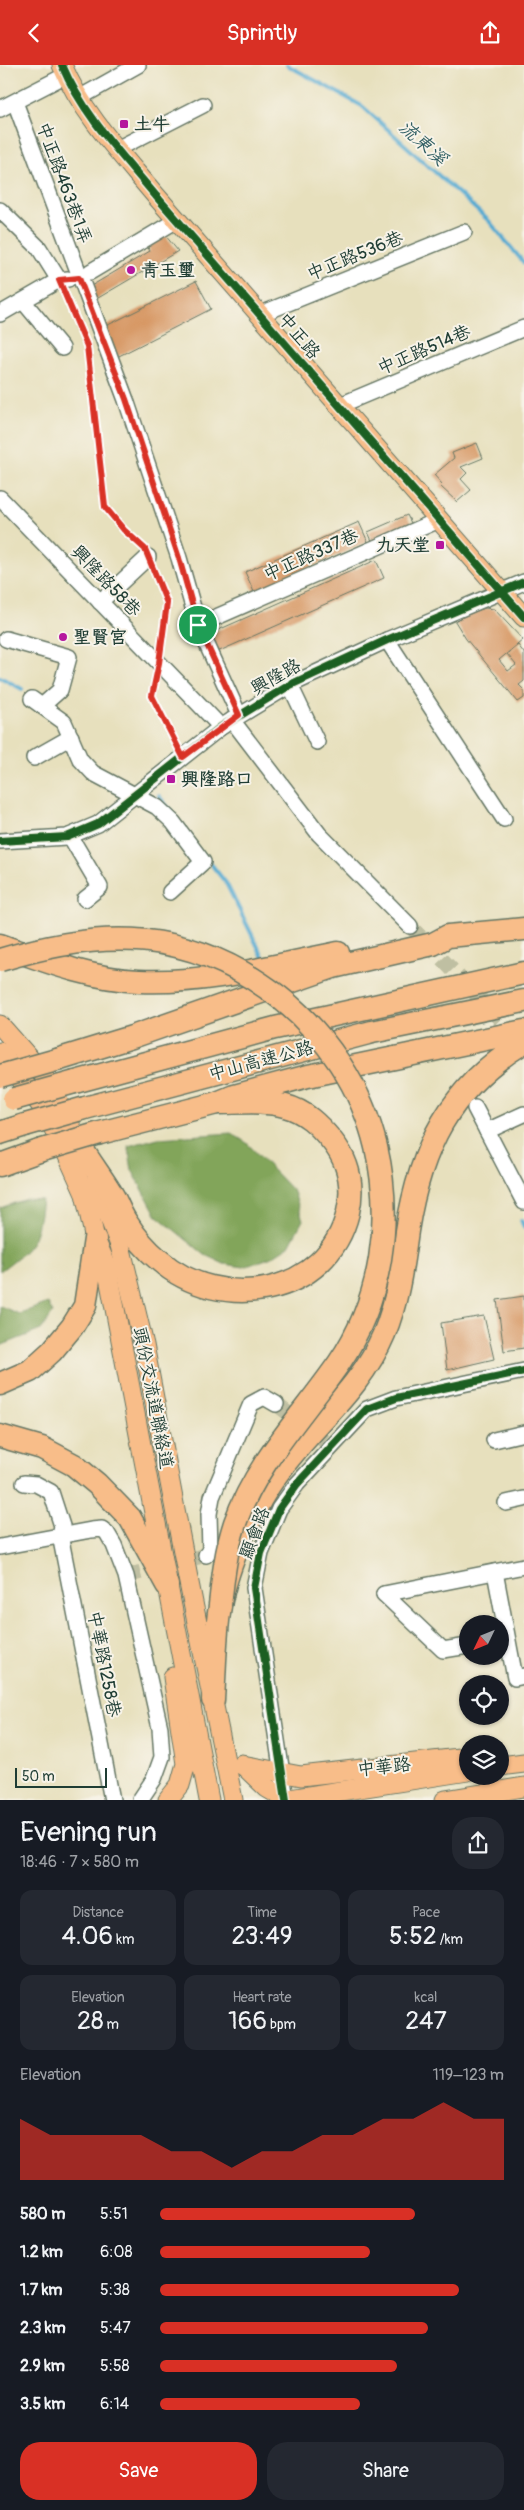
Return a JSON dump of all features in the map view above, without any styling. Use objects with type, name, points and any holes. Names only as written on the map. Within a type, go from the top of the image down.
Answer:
[{"type":"highway","points":[[0,945],[60,967],[99,976],[139,981],[193,978],[261,969],[430,936],[524,929]]},
{"type":"highway","points":[[0,1076],[140,1035],[333,967],[433,944],[448,936]]},
{"type":"highway","points":[[0,959],[79,940],[105,938],[159,942],[214,958],[245,974],[290,1006],[316,1033],[352,1083],[364,1109],[380,1165],[384,1197],[384,1232],[380,1261],[363,1317],[340,1361],[269,1459],[236,1522],[224,1565],[212,1700]]},
{"type":"highway","name":"中山高速公路","points":[[7,1101],[276,1027],[524,973]]},
{"type":"highway","name":"中山高速公路","points":[[0,1133],[85,1108],[372,1032],[524,1001]]},
{"type":"highway","points":[[0,1165],[100,1133],[217,1103],[234,1096],[308,1076],[524,1031]]},
{"type":"highway","points":[[220,1605],[243,1535],[265,1493],[288,1460],[352,1388],[384,1334],[400,1280],[414,1194],[424,1157],[441,1121],[478,1075],[524,1042]]},
{"type":"highway","points":[[86,1155],[114,1197],[127,1223],[160,1261],[174,1271],[197,1283],[218,1289],[251,1291],[286,1284],[311,1271],[331,1251],[344,1227],[351,1201],[349,1172],[340,1151],[306,1114],[285,1106],[263,1103],[217,1103]]},
{"type":"highway","points":[[0,1384],[30,1371],[52,1351],[72,1327],[85,1306],[90,1281],[91,1252],[95,1239]]},
{"type":"highway","points":[[0,1436],[42,1448],[74,1465],[97,1484],[130,1518],[167,1585]]},
{"type":"main road","name":"中正路","points":[[64,70],[79,98],[117,149],[261,314],[338,406],[524,617]]},
{"type":"main road","name":"頭份交流道聯絡道","points":[[0,1025],[44,1075],[86,1155],[120,1245],[144,1345],[233,1800]]},
{"type":"main road","name":"頭份交流道聯絡道","points":[[0,1052],[43,1108],[66,1154],[85,1194],[95,1239],[107,1267],[209,1800]]},
{"type":"main road","points":[[167,1585],[162,1599],[186,1764],[180,1785],[168,1800]]},
{"type":"main road","points":[[212,1700],[230,1746],[242,1765],[267,1788],[285,1800]]},
{"type":"main road","name":"中華路","points":[[242,1765],[301,1776],[459,1758]]},
{"type":"main road","points":[[509,1758],[524,1761]]},
{"type":"main road","points":[[509,1764],[524,1761]]},
{"type":"main road","name":"中華路","points":[[285,1800],[459,1772]]},
{"type":"main road","points":[[446,1800],[524,1787]]},
{"type":"street","points":[[79,98],[138,65]]},
{"type":"street","points":[[0,109],[15,102],[64,70]]},
{"type":"street","name":"中正路463巷1弄","points":[[15,102],[84,275],[179,558],[198,625],[231,721]]},
{"type":"street","points":[[117,149],[203,105]]},
{"type":"street","points":[[0,210],[39,248],[59,280]]},
{"type":"street","points":[[0,314],[59,280],[84,275],[177,220]]},
{"type":"street","name":"中正路536巷","points":[[261,314],[464,232]]},
{"type":"street","points":[[23,301],[62,348]]},
{"type":"street","name":"中正路514巷","points":[[338,406],[524,328]]},
{"type":"street","name":"興隆路58巷","points":[[0,498],[159,663],[231,721]]},
{"type":"street","name":"中正路337巷","points":[[198,625],[439,520]]},
{"type":"street","points":[[100,602],[148,557]]},
{"type":"street","name":"興隆路","points":[[0,841],[70,836],[98,824],[231,721],[290,685],[387,640],[524,582]]},
{"type":"street","points":[[501,591],[524,589]]},
{"type":"street","points":[[6,639],[69,657],[60,690],[37,703],[64,722],[80,759],[93,773],[157,807],[173,822],[203,861],[170,892]]},
{"type":"street","points":[[387,640],[504,819]]},
{"type":"street","points":[[290,685],[317,742]]},
{"type":"street","points":[[231,721],[319,835],[410,926]]},
{"type":"street","points":[[34,758],[71,737]]},
{"type":"street","points":[[70,836],[100,887],[85,899]]},
{"type":"street","points":[[475,1108],[520,1186],[524,1202]]},
{"type":"street","points":[[487,1131],[524,1114]]},
{"type":"street","name":"顯會路","points":[[285,1800],[254,1588],[262,1553],[279,1509],[297,1484],[367,1409],[396,1398],[524,1371]]},
{"type":"street","points":[[206,1555],[210,1550],[209,1514],[212,1497],[251,1404],[256,1399],[264,1397],[276,1404]]},
{"type":"street","points":[[494,1440],[524,1433]]},
{"type":"street","name":"中華路1258巷","points":[[24,1483],[36,1484],[51,1492],[62,1525],[60,1535],[112,1800]]},
{"type":"street","points":[[506,1503],[524,1499]]},
{"type":"street","points":[[0,1547],[102,1529],[107,1533],[114,1545],[126,1576],[160,1729],[162,1757],[154,1779],[140,1800]]},
{"type":"street","points":[[459,1647],[443,1650],[384,1594],[524,1566]]},
{"type":"street","points":[[495,1572],[501,1615]]},
{"type":"street","points":[[509,1652],[519,1677]]},
{"type":"path","points":[[59,280],[87,346],[105,507],[124,530],[145,549],[167,603],[159,663],[152,696],[183,757]]},
{"type":"green space","points":[[231,1133],[247,1143],[294,1192],[303,1220],[289,1246],[272,1257],[244,1267],[224,1264],[205,1255],[157,1216],[132,1170],[128,1146],[158,1138]]},
{"type":"green space","points":[[26,1199],[42,1200],[35,1235],[27,1248],[0,1271],[0,1208]]},
{"type":"green space","points":[[48,1303],[53,1313],[41,1330],[0,1346],[0,1306],[19,1314]]},
{"type":"building","name":"青玉璽","points":[[165,235],[178,251],[93,301],[86,289],[150,251],[147,246]]},
{"type":"building","points":[[196,281],[211,309],[117,357],[102,328]]},
{"type":"building","points":[[477,443],[483,458],[461,467],[467,473],[461,479],[471,490],[457,502],[440,486],[442,484],[434,475],[454,458],[452,453]]},
{"type":"building","points":[[407,515],[412,525],[373,543],[368,532]]},
{"type":"building","points":[[359,522],[368,542],[254,592],[245,572]]},
{"type":"building","points":[[376,560],[384,578],[215,653],[207,635]]},
{"type":"building","points":[[485,608],[494,609],[523,640],[499,660],[508,671],[516,665],[507,654],[518,645],[524,653],[524,681],[519,685],[524,690],[524,698],[518,702],[466,639],[453,618]]},
{"type":"building","points":[[524,1296],[524,1348],[504,1351],[497,1300]]},
{"type":"building","points":[[484,1316],[494,1359],[447,1370],[441,1323]]},
{"type":"waterway","name":"流東溪","points":[[287,65],[362,106],[489,221],[524,263]]},
{"type":"waterway","points":[[0,677],[22,689]]},
{"type":"waterway","points":[[159,796],[170,810]]},
{"type":"waterway","points":[[207,859],[226,883],[263,957]]},
{"type":"waterway","points":[[521,1220],[524,1227]]},
{"type":"tunnel","points":[[410,926],[518,1038]]},
{"type":"tunnel","points":[[276,1404],[331,1446]]},
{"type":"tunnel","points":[[126,1576],[206,1555]]},
{"type":"cycle path","points":[[62,65],[81,101],[117,150],[524,617]]},
{"type":"cycle path","points":[[0,841],[67,837],[98,824],[221,727],[290,685],[387,640],[524,582]]},
{"type":"cycle path","points":[[286,1800],[254,1588],[261,1553],[279,1509],[297,1484],[367,1409],[396,1398],[524,1371]]},
{"type":"place","name":"土牛","points":[[124,124]]},
{"type":"place","name":"青玉璽","points":[[131,270]]},
{"type":"place","name":"九天堂","points":[[440,545]]},
{"type":"place","name":"聖賢宮","points":[[63,637]]},
{"type":"place","name":"興隆路口","points":[[171,779]]},
{"type":"route","points":[[79,278],[126,399],[179,558],[198,625],[239,715],[183,757],[152,696],[159,663],[167,603],[145,549],[124,530],[105,507],[87,346],[59,280],[79,278]]}]
